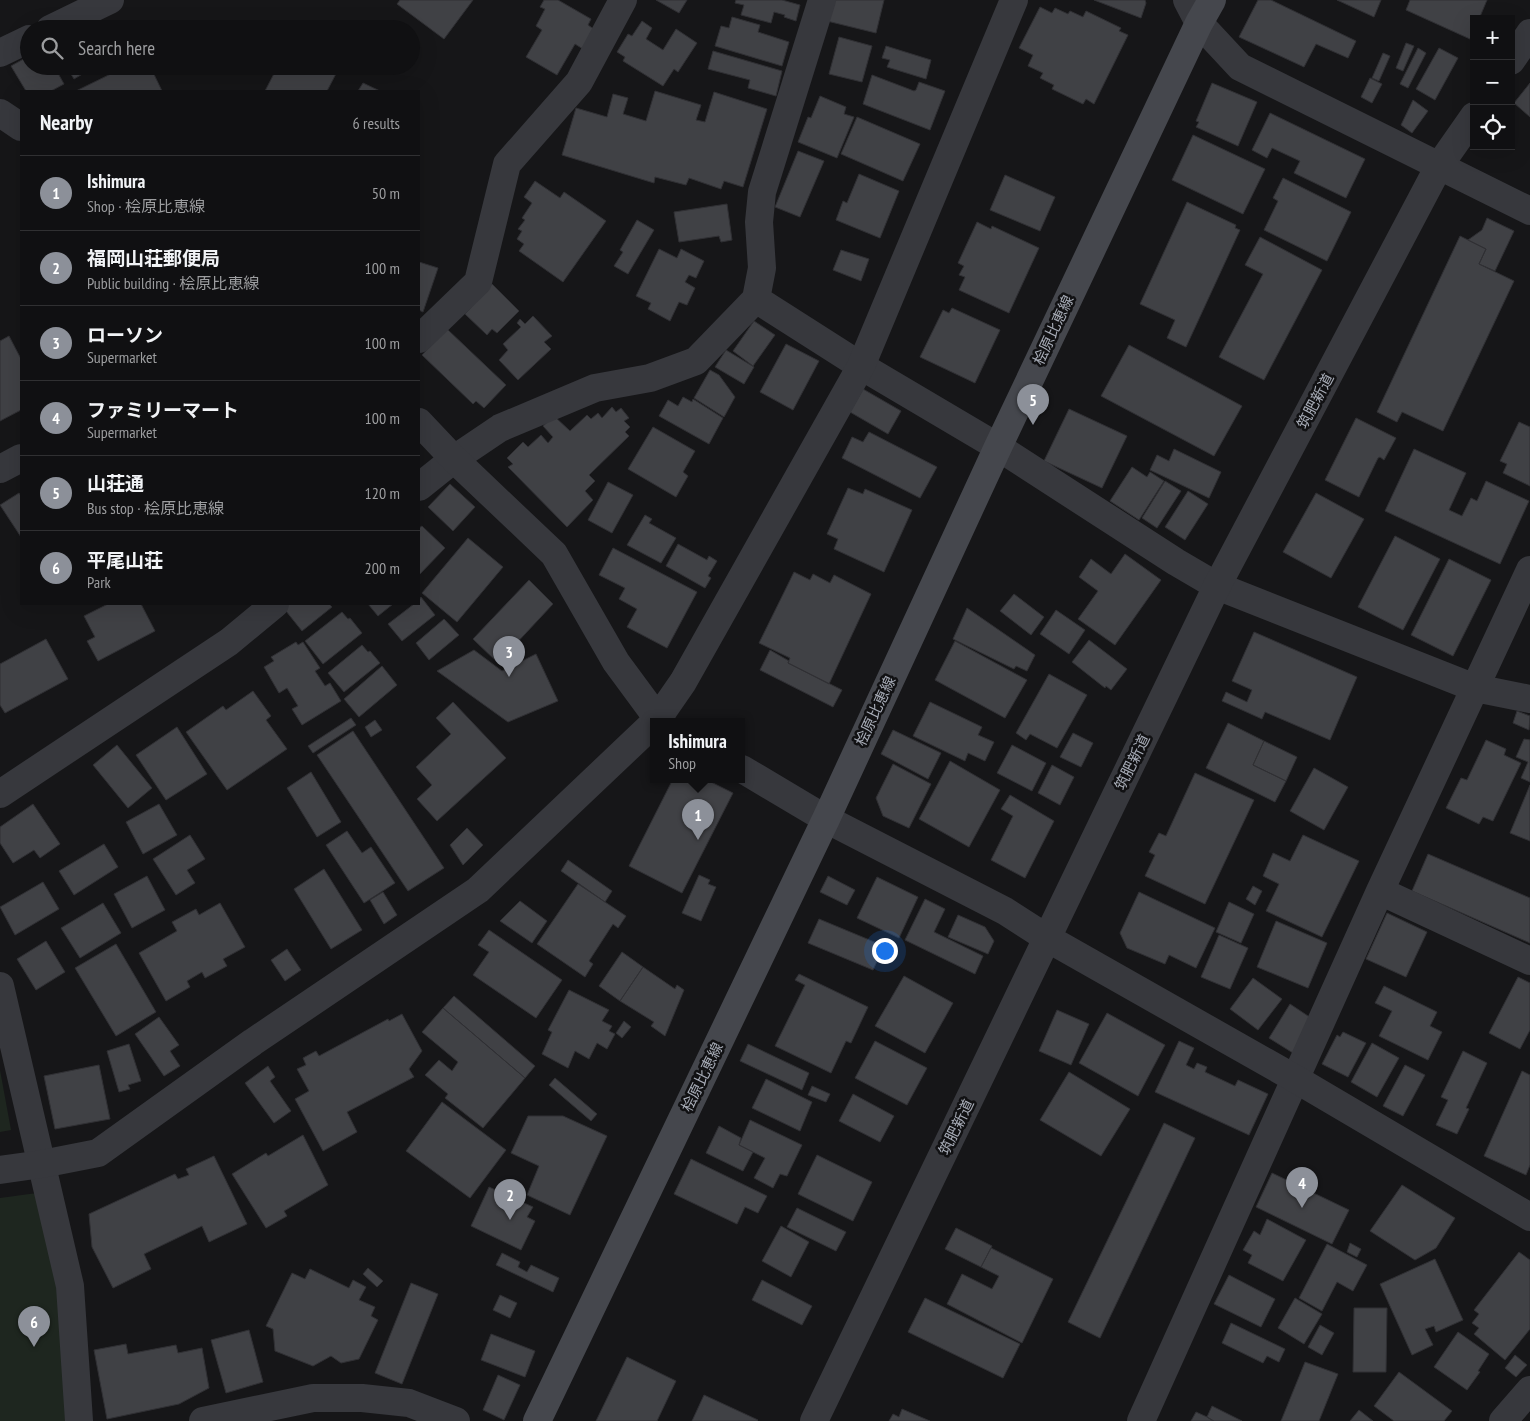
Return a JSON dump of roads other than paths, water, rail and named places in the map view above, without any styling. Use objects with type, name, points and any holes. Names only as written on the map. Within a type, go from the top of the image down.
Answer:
[{"type":"main road","name":"桧原比恵線","points":[[537,1421],[826,819],[1199,8]]},
{"type":"street","points":[[69,20],[110,0]]},
{"type":"street","points":[[420,338],[478,282],[507,164],[579,82],[623,0]]},
{"type":"street","points":[[420,486],[454,459],[500,428],[595,388],[650,378],[696,361],[756,299],[762,268],[760,222],[762,192],[822,0]]},
{"type":"street","points":[[659,718],[683,682],[861,366],[1014,0]]},
{"type":"street","points":[[1199,8],[1240,67],[1530,211]]},
{"type":"street","points":[[1515,54],[1530,33]]},
{"type":"street","points":[[0,53],[20,43]]},
{"type":"street","points":[[0,113],[20,126]]},
{"type":"street","name":"筑肥新道","points":[[814,1421],[1217,586],[1439,166],[1470,122]]},
{"type":"street","points":[[756,299],[861,366],[998,447],[1176,562],[1217,586],[1475,688],[1530,699]]},
{"type":"street","points":[[420,423],[454,459],[554,554],[616,662],[655,718]]},
{"type":"street","points":[[0,469],[20,459]]},
{"type":"street","points":[[1141,1421],[1294,1078],[1530,570]]},
{"type":"street","points":[[0,794],[230,642],[274,605]]},
{"type":"street","points":[[0,1170],[98,1153],[253,1042],[478,890],[650,728]]},
{"type":"street","points":[[745,771],[826,819],[1005,911],[1047,938],[1294,1078],[1530,1217]]},
{"type":"street","points":[[1380,891],[1530,961]]},
{"type":"street","points":[[0,986],[70,1286],[78,1421]]},
{"type":"street","points":[[1503,1421],[1530,1390]]},
{"type":"street","points":[[204,1421],[313,1398],[362,1398],[409,1404],[456,1421]]},
{"type":"place","name":"山荘通","points":[[1033,425]]},
{"type":"place","name":"ローソン","points":[[509,677]]},
{"type":"place","name":"Ishimura","points":[[698,840]]},
{"type":"place","name":"ファミリーマート","points":[[1302,1208]]},
{"type":"place","name":"福岡山荘郵便局","points":[[510,1220]]},
{"type":"place","name":"平尾山荘","points":[[34,1347]]}]
